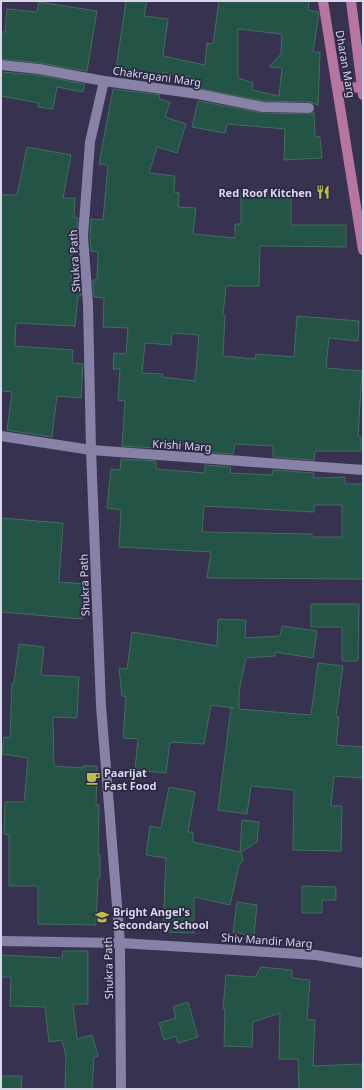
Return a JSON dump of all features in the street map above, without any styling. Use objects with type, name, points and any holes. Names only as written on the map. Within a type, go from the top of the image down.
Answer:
[{"type":"main road","name":"Dharan Marg","points":[[323,1],[338,86],[363,250]]},
{"type":"main road","name":"Dharan Marg","points":[[351,1],[363,91]]},
{"type":"main road","points":[[338,86],[363,91]]},
{"type":"street","name":"Chakrapani Marg","points":[[1,65],[39,69],[104,81],[198,94],[263,107],[309,108]]},
{"type":"street","name":"Shukra Path","points":[[104,81],[90,142],[83,236],[88,304],[91,450],[101,706],[120,943],[121,1089]]},
{"type":"street","name":"Krishi Marg","points":[[1,436],[91,450],[363,470]]},
{"type":"street","name":"Shiv Mandir Marg","points":[[1,941],[120,943],[316,955],[363,963]]},
{"type":"building","points":[[126,1],[147,1],[144,16],[168,19],[163,56],[205,65],[207,43],[213,44],[219,1],[309,1],[308,10],[318,12],[319,14],[313,52],[320,52],[318,105],[309,102],[264,101],[192,87],[194,78],[163,72],[162,82],[115,76]],"holes":[[[238,29],[282,34],[281,54],[269,67],[282,68],[279,96],[252,90],[253,83],[238,78]]]},
{"type":"building","points":[[39,2],[97,11],[87,71],[40,63],[1,59],[1,32],[5,32],[7,9],[37,12]]},
{"type":"building","points":[[1,72],[38,75],[85,84],[83,92],[57,87],[53,109],[38,107],[39,103],[1,96]]},
{"type":"building","points":[[113,89],[160,95],[159,99],[170,102],[165,117],[186,124],[177,153],[157,147],[149,173],[175,176],[174,192],[179,193],[178,207],[196,208],[193,234],[235,238],[235,224],[241,224],[241,190],[291,190],[291,225],[346,225],[346,247],[260,246],[259,286],[226,286],[223,315],[225,316],[223,356],[255,359],[256,354],[294,357],[297,316],[359,321],[358,341],[329,338],[326,368],[362,371],[358,436],[361,437],[361,451],[315,451],[314,460],[273,457],[273,446],[235,444],[233,454],[206,452],[206,448],[158,441],[157,448],[122,446],[125,401],[118,400],[120,369],[113,369],[114,353],[126,354],[128,328],[103,327],[104,298],[94,297],[93,280],[97,280],[98,252],[91,251],[91,219],[103,220],[108,165],[99,164]],"holes":[[[172,333],[199,335],[195,381],[162,377],[163,374],[142,373],[145,343],[171,345]]]},
{"type":"building","points":[[198,101],[263,113],[309,114],[314,112],[315,136],[320,137],[322,158],[284,160],[285,129],[227,124],[225,133],[192,127]]},
{"type":"building","points":[[27,147],[71,155],[63,198],[75,198],[74,217],[78,218],[77,249],[72,248],[71,278],[80,279],[81,296],[78,296],[75,326],[16,323],[15,346],[73,350],[72,363],[83,364],[81,398],[57,396],[52,437],[7,430],[12,392],[1,391],[1,195],[17,195]]},
{"type":"building","points":[[121,459],[156,461],[156,469],[205,473],[205,465],[231,467],[230,473],[272,475],[273,470],[314,473],[313,478],[345,477],[345,484],[363,484],[363,579],[207,578],[211,552],[119,547],[121,510],[107,508],[111,469],[120,470]],"holes":[[[314,505],[342,505],[342,537],[312,537],[312,534],[202,532],[204,506],[314,512]]]},
{"type":"building","points":[[1,518],[63,523],[59,582],[85,584],[82,619],[1,612]]},
{"type":"building","points":[[311,604],[359,604],[358,661],[342,661],[342,627],[311,627]]},
{"type":"building","points":[[218,619],[246,620],[245,638],[280,636],[282,626],[317,631],[313,658],[275,652],[275,656],[246,658],[239,691],[239,709],[311,715],[318,663],[343,666],[336,717],[339,717],[336,745],[363,747],[363,778],[334,776],[331,806],[342,806],[341,851],[293,850],[294,790],[251,786],[247,814],[218,810],[231,708],[234,708],[211,705],[204,744],[170,742],[166,773],[135,770],[138,739],[123,738],[126,697],[122,696],[119,668],[127,669],[132,632],[217,646]]},
{"type":"building","points":[[19,644],[44,647],[41,675],[79,677],[77,718],[53,717],[54,766],[83,768],[83,766],[97,766],[96,805],[99,805],[98,855],[100,855],[100,878],[98,878],[96,925],[38,924],[38,886],[9,886],[9,835],[4,834],[5,802],[24,802],[28,758],[2,754],[4,737],[10,738],[12,683],[14,683]]},
{"type":"building","points":[[169,787],[195,792],[188,832],[193,832],[193,842],[240,852],[242,820],[259,822],[257,842],[241,852],[243,860],[239,865],[230,905],[194,897],[194,933],[163,932],[166,858],[146,855],[150,826],[161,828]]},
{"type":"building","points":[[302,886],[336,887],[336,900],[322,900],[322,913],[302,913]]},
{"type":"building","points":[[237,902],[257,905],[254,936],[233,932]]},
{"type":"building","points":[[63,951],[88,951],[88,1004],[73,1004],[77,1039],[92,1035],[98,1056],[94,1057],[92,1089],[65,1089],[66,1056],[62,1040],[49,1042],[45,1007],[10,1006],[11,977],[1,977],[1,955],[62,958]]},
{"type":"building","points":[[261,967],[292,970],[292,978],[310,980],[307,1020],[315,1020],[313,1066],[362,1064],[363,1089],[299,1089],[298,1059],[279,1059],[280,1013],[253,1022],[252,1047],[224,1046],[225,1009],[223,1009],[226,975],[255,977]]},
{"type":"building","points":[[188,1002],[198,1037],[178,1043],[176,1036],[164,1040],[159,1023],[176,1018],[173,1007]]},
{"type":"building","points":[[1,1076],[22,1076],[21,1089],[1,1089]]},
{"type":"place","name":"Red Roof Kitchen","points":[[323,192]]},
{"type":"place","name":"Paarijat Fast Food","points":[[93,778]]},
{"type":"place","name":"Bright Angel's Secondary School","points":[[102,917]]}]
